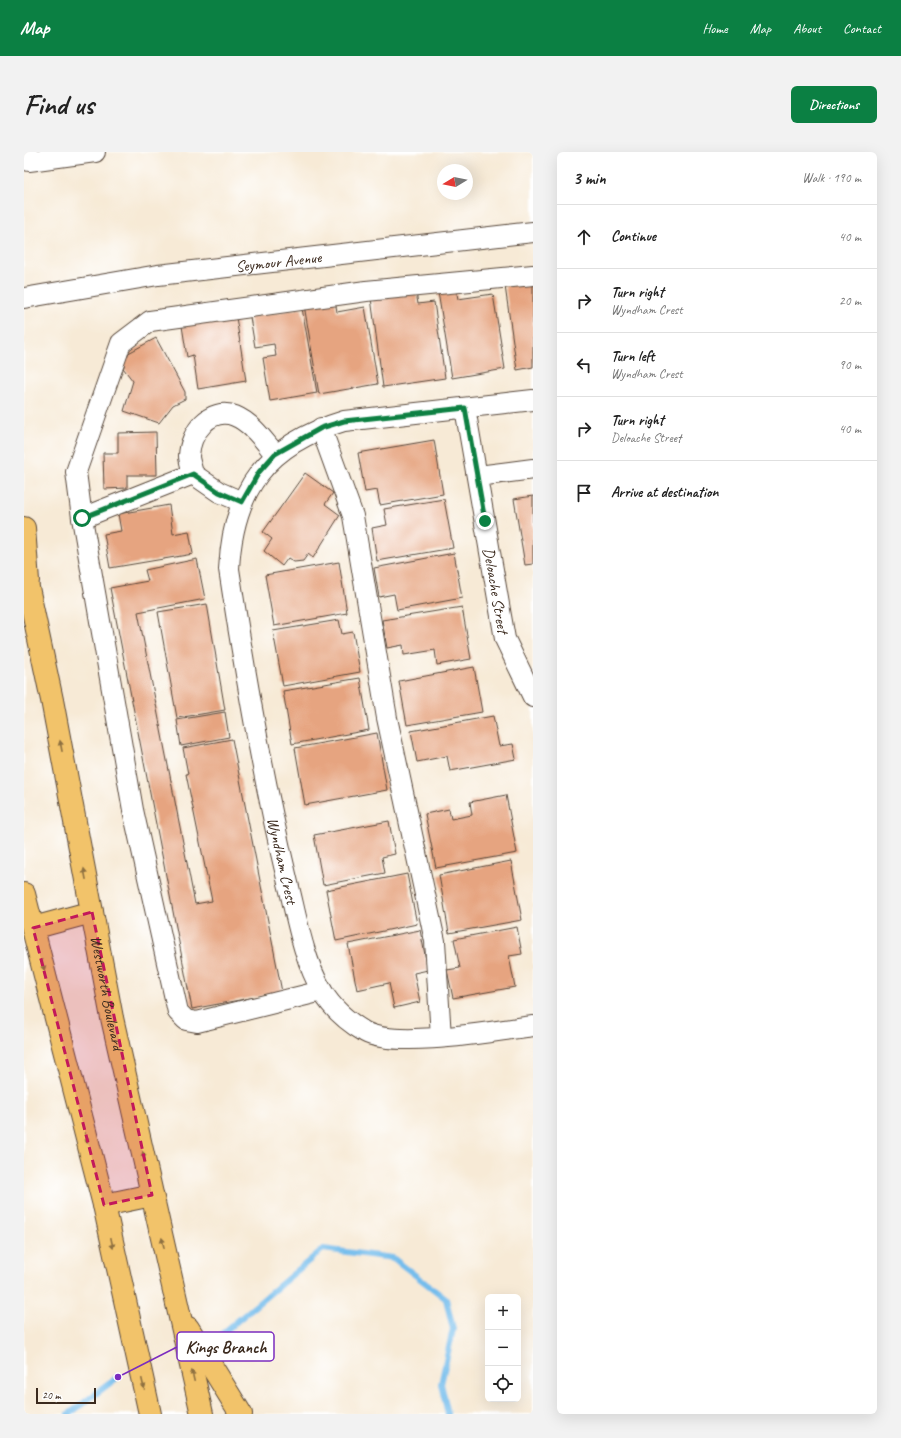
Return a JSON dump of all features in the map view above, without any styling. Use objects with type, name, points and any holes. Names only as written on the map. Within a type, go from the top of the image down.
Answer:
[{"type":"main road","name":"Westworth Boulevard","points":[[24,528],[26,575],[112,1018],[202,1414]]},
{"type":"main road","points":[[24,894],[104,1205],[150,1414]]},
{"type":"main road","points":[[33,928],[92,912]]},
{"type":"main road","points":[[104,1205],[152,1195]]},
{"type":"main road","points":[[178,1312],[241,1414]]},
{"type":"street","points":[[26,152],[29,161],[95,152]]},
{"type":"street","name":"Seymour Avenue","points":[[24,298],[158,275],[533,232]]},
{"type":"street","points":[[322,991],[197,1022],[186,1020],[178,1012],[133,810],[82,518],[76,472],[121,343],[150,321],[366,291],[533,275]]},
{"type":"street","name":"Wyndham Crest","points":[[533,400],[350,420],[321,428],[275,454],[259,472],[242,502],[231,541],[229,569],[238,628],[277,839],[305,950],[322,991],[341,1015],[366,1032],[394,1040],[441,1037],[533,1026]]},
{"type":"street","name":"Deloache Street","points":[[465,408],[478,476],[505,639],[533,697]]},
{"type":"street","points":[[242,502],[219,492],[193,474],[189,456],[191,441],[198,427],[210,418],[222,415],[235,416],[248,424],[275,454]]},
{"type":"street","points":[[321,428],[353,516],[386,718],[435,941],[441,1037]]},
{"type":"street","points":[[478,476],[533,469]]},
{"type":"street","points":[[82,518],[193,474]]},
{"type":"highlighted area","points":[[92,912],[152,1195],[104,1205],[33,928]]},
{"type":"building","points":[[533,282],[533,367],[517,370],[505,286]]},
{"type":"building","points":[[456,289],[458,299],[493,294],[505,369],[452,378],[438,292]]},
{"type":"building","points":[[416,292],[418,304],[434,302],[445,378],[383,387],[371,298]]},
{"type":"building","points":[[335,300],[337,312],[365,307],[378,384],[319,394],[304,305]]},
{"type":"building","points":[[302,308],[317,393],[270,401],[263,358],[276,356],[274,344],[255,347],[250,317]]},
{"type":"building","points":[[236,317],[246,381],[198,389],[193,355],[187,357],[182,326]]},
{"type":"building","points":[[156,338],[185,392],[185,399],[173,405],[159,423],[124,411],[133,381],[120,364],[123,356]]},
{"type":"building","points":[[156,432],[157,475],[127,475],[127,488],[104,489],[103,453],[118,453],[118,433]]},
{"type":"building","points":[[434,440],[443,494],[380,505],[377,490],[365,492],[358,453]]},
{"type":"building","points":[[305,473],[333,493],[325,504],[340,515],[313,558],[308,554],[303,561],[294,562],[288,558],[282,566],[264,551],[272,539],[263,532]]},
{"type":"building","points":[[533,496],[533,564],[525,565],[514,499]]},
{"type":"building","points":[[444,499],[453,548],[377,561],[372,528],[387,525],[384,509]]},
{"type":"building","points":[[169,505],[173,534],[189,531],[193,554],[110,568],[104,534],[121,531],[118,514]]},
{"type":"building","points":[[454,553],[462,598],[397,610],[394,594],[379,597],[374,568]]},
{"type":"building","points":[[197,559],[205,599],[138,612],[195,904],[212,901],[186,774],[188,774],[183,748],[232,739],[282,992],[192,1009],[110,588],[148,581],[145,570]]},
{"type":"building","points":[[339,562],[347,613],[274,626],[265,575]]},
{"type":"building","points":[[207,604],[225,710],[177,718],[158,612]]},
{"type":"building","points":[[462,607],[471,659],[437,665],[435,650],[404,655],[403,645],[387,648],[382,620]]},
{"type":"building","points":[[339,620],[342,634],[353,632],[360,672],[283,686],[273,631]]},
{"type":"building","points":[[474,667],[482,712],[407,725],[399,681]]},
{"type":"building","points":[[360,678],[369,730],[292,744],[283,691]]},
{"type":"building","points":[[225,712],[229,737],[181,746],[177,720]]},
{"type":"building","points":[[493,716],[499,746],[513,744],[516,759],[450,771],[447,756],[417,762],[411,731]]},
{"type":"building","points":[[377,733],[387,790],[305,805],[295,748]]},
{"type":"building","points":[[506,795],[517,853],[436,868],[425,814],[449,809],[451,819],[472,815],[470,802]]},
{"type":"building","points":[[389,821],[395,854],[382,857],[385,873],[323,885],[314,835]]},
{"type":"building","points":[[511,861],[522,920],[449,933],[439,875]]},
{"type":"building","points":[[407,874],[417,924],[336,941],[326,890]]},
{"type":"building","points":[[517,927],[522,954],[509,956],[515,987],[453,998],[447,970],[460,968],[454,939]]},
{"type":"building","points":[[420,930],[428,970],[414,973],[420,1002],[394,1008],[389,983],[357,990],[348,944]]},
{"type":"waterway","points":[[223,1333],[323,1249],[393,1258],[446,1299],[453,1329],[441,1384],[448,1414]]},
{"type":"waterway","points":[[69,1414],[118,1377]]},
{"type":"place","name":"Kings Branch","points":[[118,1377]]},
{"type":"route","points":[[82,518],[193,474],[219,492],[242,502],[259,472],[275,454],[321,428],[344,421],[465,408],[485,521]]}]
